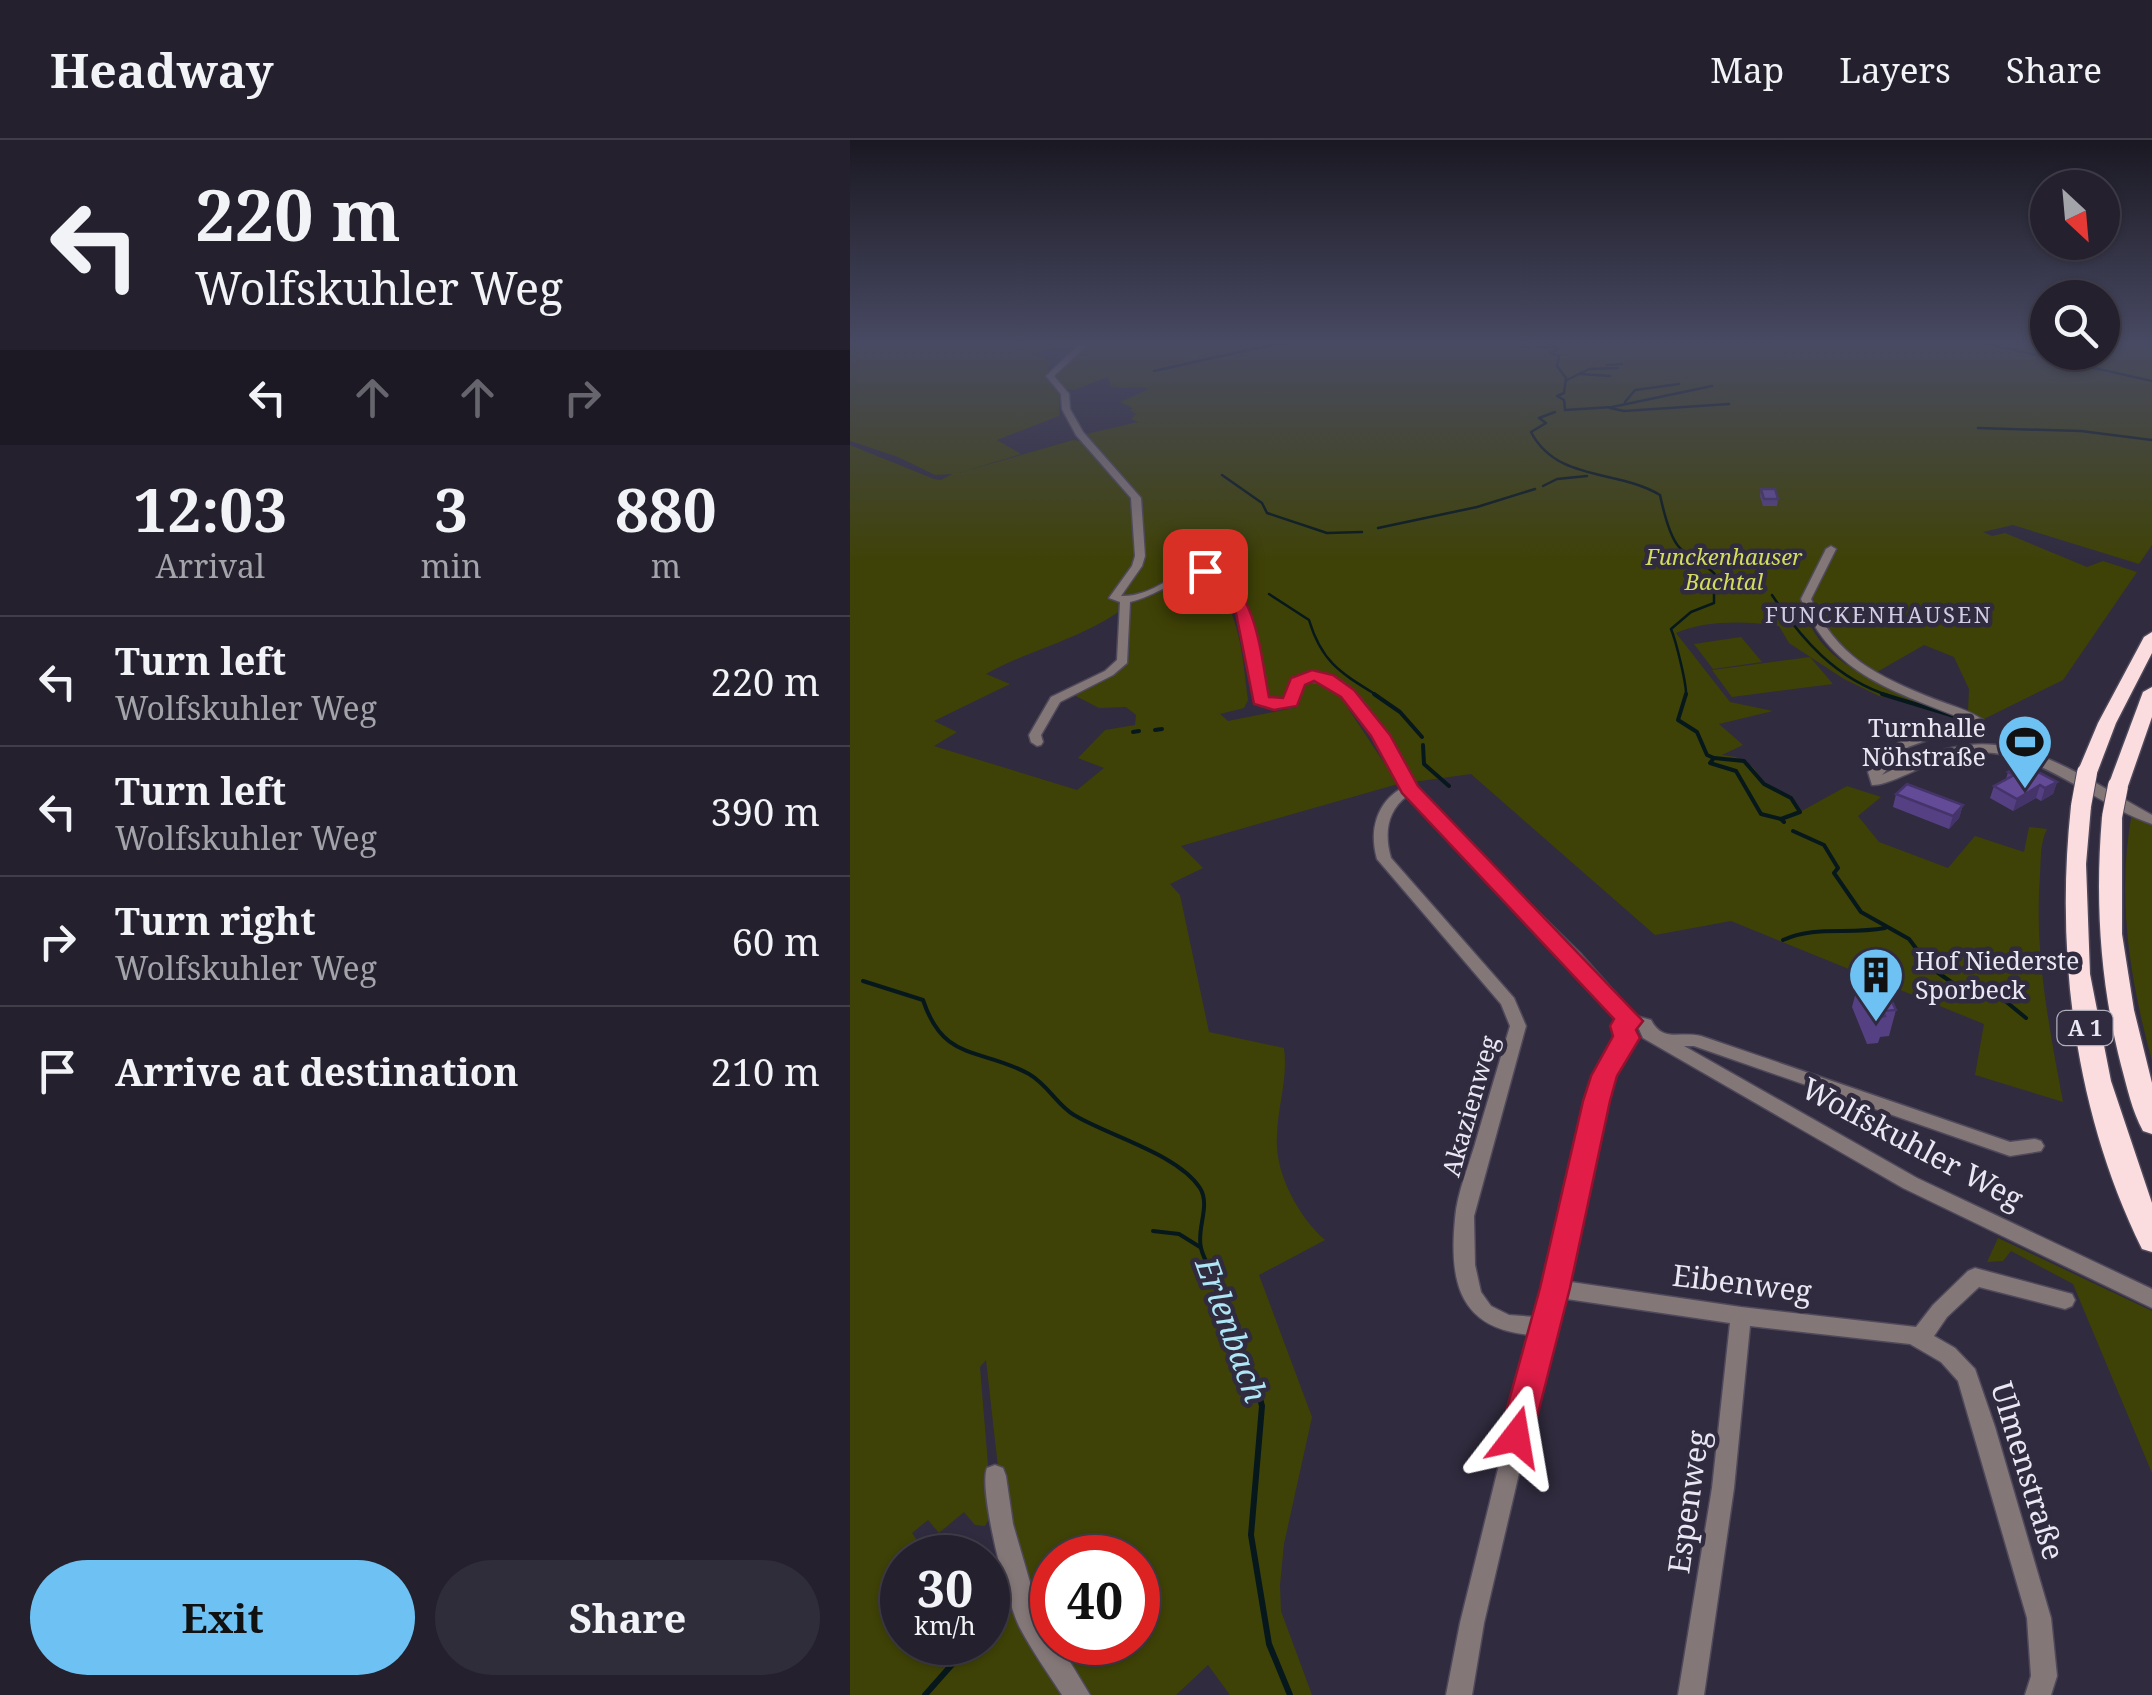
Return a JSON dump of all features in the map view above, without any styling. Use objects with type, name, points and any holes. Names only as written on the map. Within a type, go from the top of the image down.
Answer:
[{"type":"highway","name":"A 1","points":[[2152,636],[2107,723],[2087,773],[2072,866],[2072,932],[2085,1024],[2126,1171],[2152,1240]]},
{"type":"highway","name":"A 1","points":[[2152,692],[2118,786],[2107,870],[2114,983],[2135,1074],[2152,1124]]},
{"type":"street","points":[[1070,418],[1078,432],[1134,492],[1140,556],[1137,566],[1114,595],[1125,600],[1198,571],[1218,576],[1244,613],[1260,700],[1286,704],[1299,680],[1312,676],[1327,678],[1366,713],[1409,788],[1629,1030],[1643,1040],[1696,1040],[2010,1148],[2035,1146]]},
{"type":"street","points":[[1830,549],[1806,599],[1822,638],[1858,668],[1977,720],[1904,744],[1876,772],[1877,782],[1914,761],[1952,748],[1999,748],[2062,770],[2152,820]]},
{"type":"street","points":[[1037,742],[1035,734],[1055,700],[1109,673],[1123,661],[1125,600]]},
{"type":"street","name":"Akazienweg","points":[[1409,788],[1392,800],[1384,817],[1377,840],[1384,859],[1508,1002],[1518,1026],[1464,1216],[1465,1266],[1472,1295],[1484,1312],[1507,1324],[1543,1327]]},
{"type":"street","points":[[1460,1695],[1472,1623],[1604,1076],[1629,1030]]},
{"type":"street","name":"Wolfskuhler Weg","points":[[1657,1037],[1910,1182],[2152,1298]]},
{"type":"street","points":[[1922,1336],[1940,1311],[1975,1277],[2065,1300]]},
{"type":"street","name":"Eibenweg","points":[[1555,1288],[1742,1316],[1922,1336]]},
{"type":"street","name":"Espenweg","points":[[1691,1695],[1723,1488],[1742,1316]]},
{"type":"street","name":"Ulmenstraße","points":[[1922,1336],[1948,1355],[1967,1376],[1984,1427],[2039,1618],[2044,1676],[2038,1695]]},
{"type":"street","points":[[995,1476],[1001,1524],[1028,1618],[1077,1695]]},
{"type":"green space","name":"Funckenhauser Bachtal","points":[[850,418],[1055,418],[997,440],[1021,454],[959,473],[1073,440],[1081,441],[1097,459],[1105,458],[1086,434],[1138,422],[1132,418],[2152,418],[2152,545],[2139,564],[2013,525],[1983,532],[1992,536],[2005,533],[2087,567],[2103,561],[2137,572],[2063,680],[1984,719],[1968,711],[1969,689],[1954,657],[1924,645],[1877,672],[1837,644],[1810,598],[1804,600],[1810,623],[1822,643],[1840,660],[1885,686],[1955,713],[1958,719],[1923,705],[1879,696],[1844,679],[1789,643],[1779,626],[1727,623],[1676,633],[1730,702],[1773,711],[1719,724],[1743,745],[1722,755],[1736,757],[1754,768],[1764,784],[1791,798],[1800,812],[1847,786],[1881,797],[1858,816],[1879,842],[1948,868],[1975,836],[2024,852],[2029,827],[2047,829],[2041,851],[2039,932],[2044,989],[2063,1102],[1975,1075],[1984,1024],[1731,921],[1655,935],[1471,774],[1406,783],[1366,713],[1327,678],[1299,680],[1290,702],[1263,702],[1248,624],[1218,575],[1198,571],[1129,601],[1125,605],[1190,577],[1206,576],[1233,617],[1248,700],[1244,708],[1220,714],[1228,721],[1294,708],[1299,705],[1302,687],[1317,680],[1338,693],[1398,784],[1181,846],[1203,868],[1170,884],[1180,895],[1209,1032],[1284,1048],[1277,1135],[1279,1164],[1297,1206],[1325,1240],[1259,1275],[1312,1417],[1284,1544],[1280,1585],[1281,1611],[1312,1695],[1230,1695],[1208,1665],[1176,1695],[1088,1695],[1066,1665],[1160,1665],[1160,1535],[1030,1535],[1030,1588],[1001,1494],[986,1360],[980,1367],[992,1514],[985,1526],[975,1525],[964,1512],[939,1533],[928,1520],[913,1535],[880,1535],[880,1665],[1010,1665],[1010,1602],[1018,1606],[1030,1645],[1030,1665],[1043,1665],[1064,1695],[850,1695],[850,445],[934,479],[952,474],[935,475],[850,441]],"holes":[[[1124,608],[1121,666],[1070,693],[1099,708],[1126,707],[1136,715],[1135,725],[1105,730],[1078,758],[1104,768],[1077,790],[934,746],[957,732],[934,721],[1010,684],[986,674],[1091,628]]]},
{"type":"green space","points":[[1741,637],[1762,662],[1713,669],[1694,644]]},
{"type":"green space","points":[[1810,657],[1833,684],[1732,697],[1712,670]]},
{"type":"green space","points":[[2132,813],[2152,824],[2152,1061],[2137,1000],[2125,907]]},
{"type":"green space","points":[[1998,1238],[2152,1311],[2152,1473],[2073,1284],[2011,1251],[2003,1261],[1987,1262]]},
{"type":"building","points":[[1761,489],[1775,489],[1778,499],[1764,499]]},
{"type":"building","points":[[2023,764],[2057,782],[2045,788],[2040,785],[2017,799],[1994,786],[2014,775],[2008,772]]},
{"type":"building","points":[[1907,784],[1963,805],[1953,816],[1896,794]]},
{"type":"building","points":[[1881,979],[1896,1010],[1883,1011],[1885,1016],[1874,1018],[1859,981]]},
{"type":"waterway","points":[[1540,418],[1546,423],[1531,432],[1556,459],[1660,495],[1676,542],[1720,583],[1721,591],[1714,593],[1714,603],[1691,612],[1671,629],[1686,694]]},
{"type":"waterway","points":[[1978,428],[2081,431],[2152,440]]},
{"type":"waterway","points":[[1222,475],[1262,503],[1267,513],[1327,533],[1362,532]]},
{"type":"waterway","points":[[1543,486],[1557,479],[1587,476]]},
{"type":"waterway","points":[[1378,528],[1477,507],[1535,489]]},
{"type":"waterway","points":[[1269,594],[1309,620],[1320,647],[1335,666],[1378,696]]},
{"type":"waterway","points":[[1772,595],[1822,656],[1853,679],[1890,696]]},
{"type":"waterway","points":[[1374,694],[1400,712],[1422,737]]},
{"type":"waterway","points":[[1686,694],[1678,720],[1697,732],[1707,755],[1714,758]]},
{"type":"waterway","points":[[1882,694],[1954,716]]},
{"type":"waterway","points":[[1155,730],[1162,729]]},
{"type":"waterway","points":[[1133,732],[1139,731]]},
{"type":"waterway","points":[[1423,745],[1424,764],[1449,786]]},
{"type":"waterway","points":[[1714,758],[1744,761],[1764,784],[1791,798],[1800,812],[1781,819]]},
{"type":"waterway","points":[[1714,758],[1710,763],[1736,771],[1761,814],[1781,819]]},
{"type":"waterway","points":[[1781,819],[1784,822]]},
{"type":"waterway","points":[[1793,831],[1824,845],[1838,868],[1834,873],[1861,912],[1909,939],[1931,968],[1960,988],[1998,995],[2026,1018]]},
{"type":"waterway","points":[[1783,940],[1820,931],[1885,928]]},
{"type":"waterway","name":"Erlenbach","points":[[863,981],[923,1000],[932,1020],[953,1044],[1029,1074],[1074,1115],[1160,1155],[1190,1176],[1203,1195],[1200,1241],[1213,1274]]},
{"type":"waterway","points":[[1153,1231],[1179,1234],[1200,1247]]},
{"type":"waterway","name":"Erlenbach","points":[[1213,1274],[1230,1329],[1262,1406],[1251,1535],[1269,1644],[1290,1695]]},
{"type":"waterway","points":[[925,1695],[952,1665]]},
{"type":"place","name":"Turnhalle Nöhstraße","points":[[2025,791]]},
{"type":"place","name":"Hof Niederste Sporbeck","points":[[1876,1024]]},
{"type":"district","name":"FUNCKENHAUSEN","points":[[1879,615]]},
{"type":"route","points":[[1205,571],[1218,576],[1244,613],[1260,700],[1274,704],[1290,702],[1297,682],[1312,676],[1327,678],[1348,694],[1366,713],[1409,788],[1630,1021],[1622,1026],[1627,1038],[1618,1046],[1597,1101],[1516,1437]]}]
